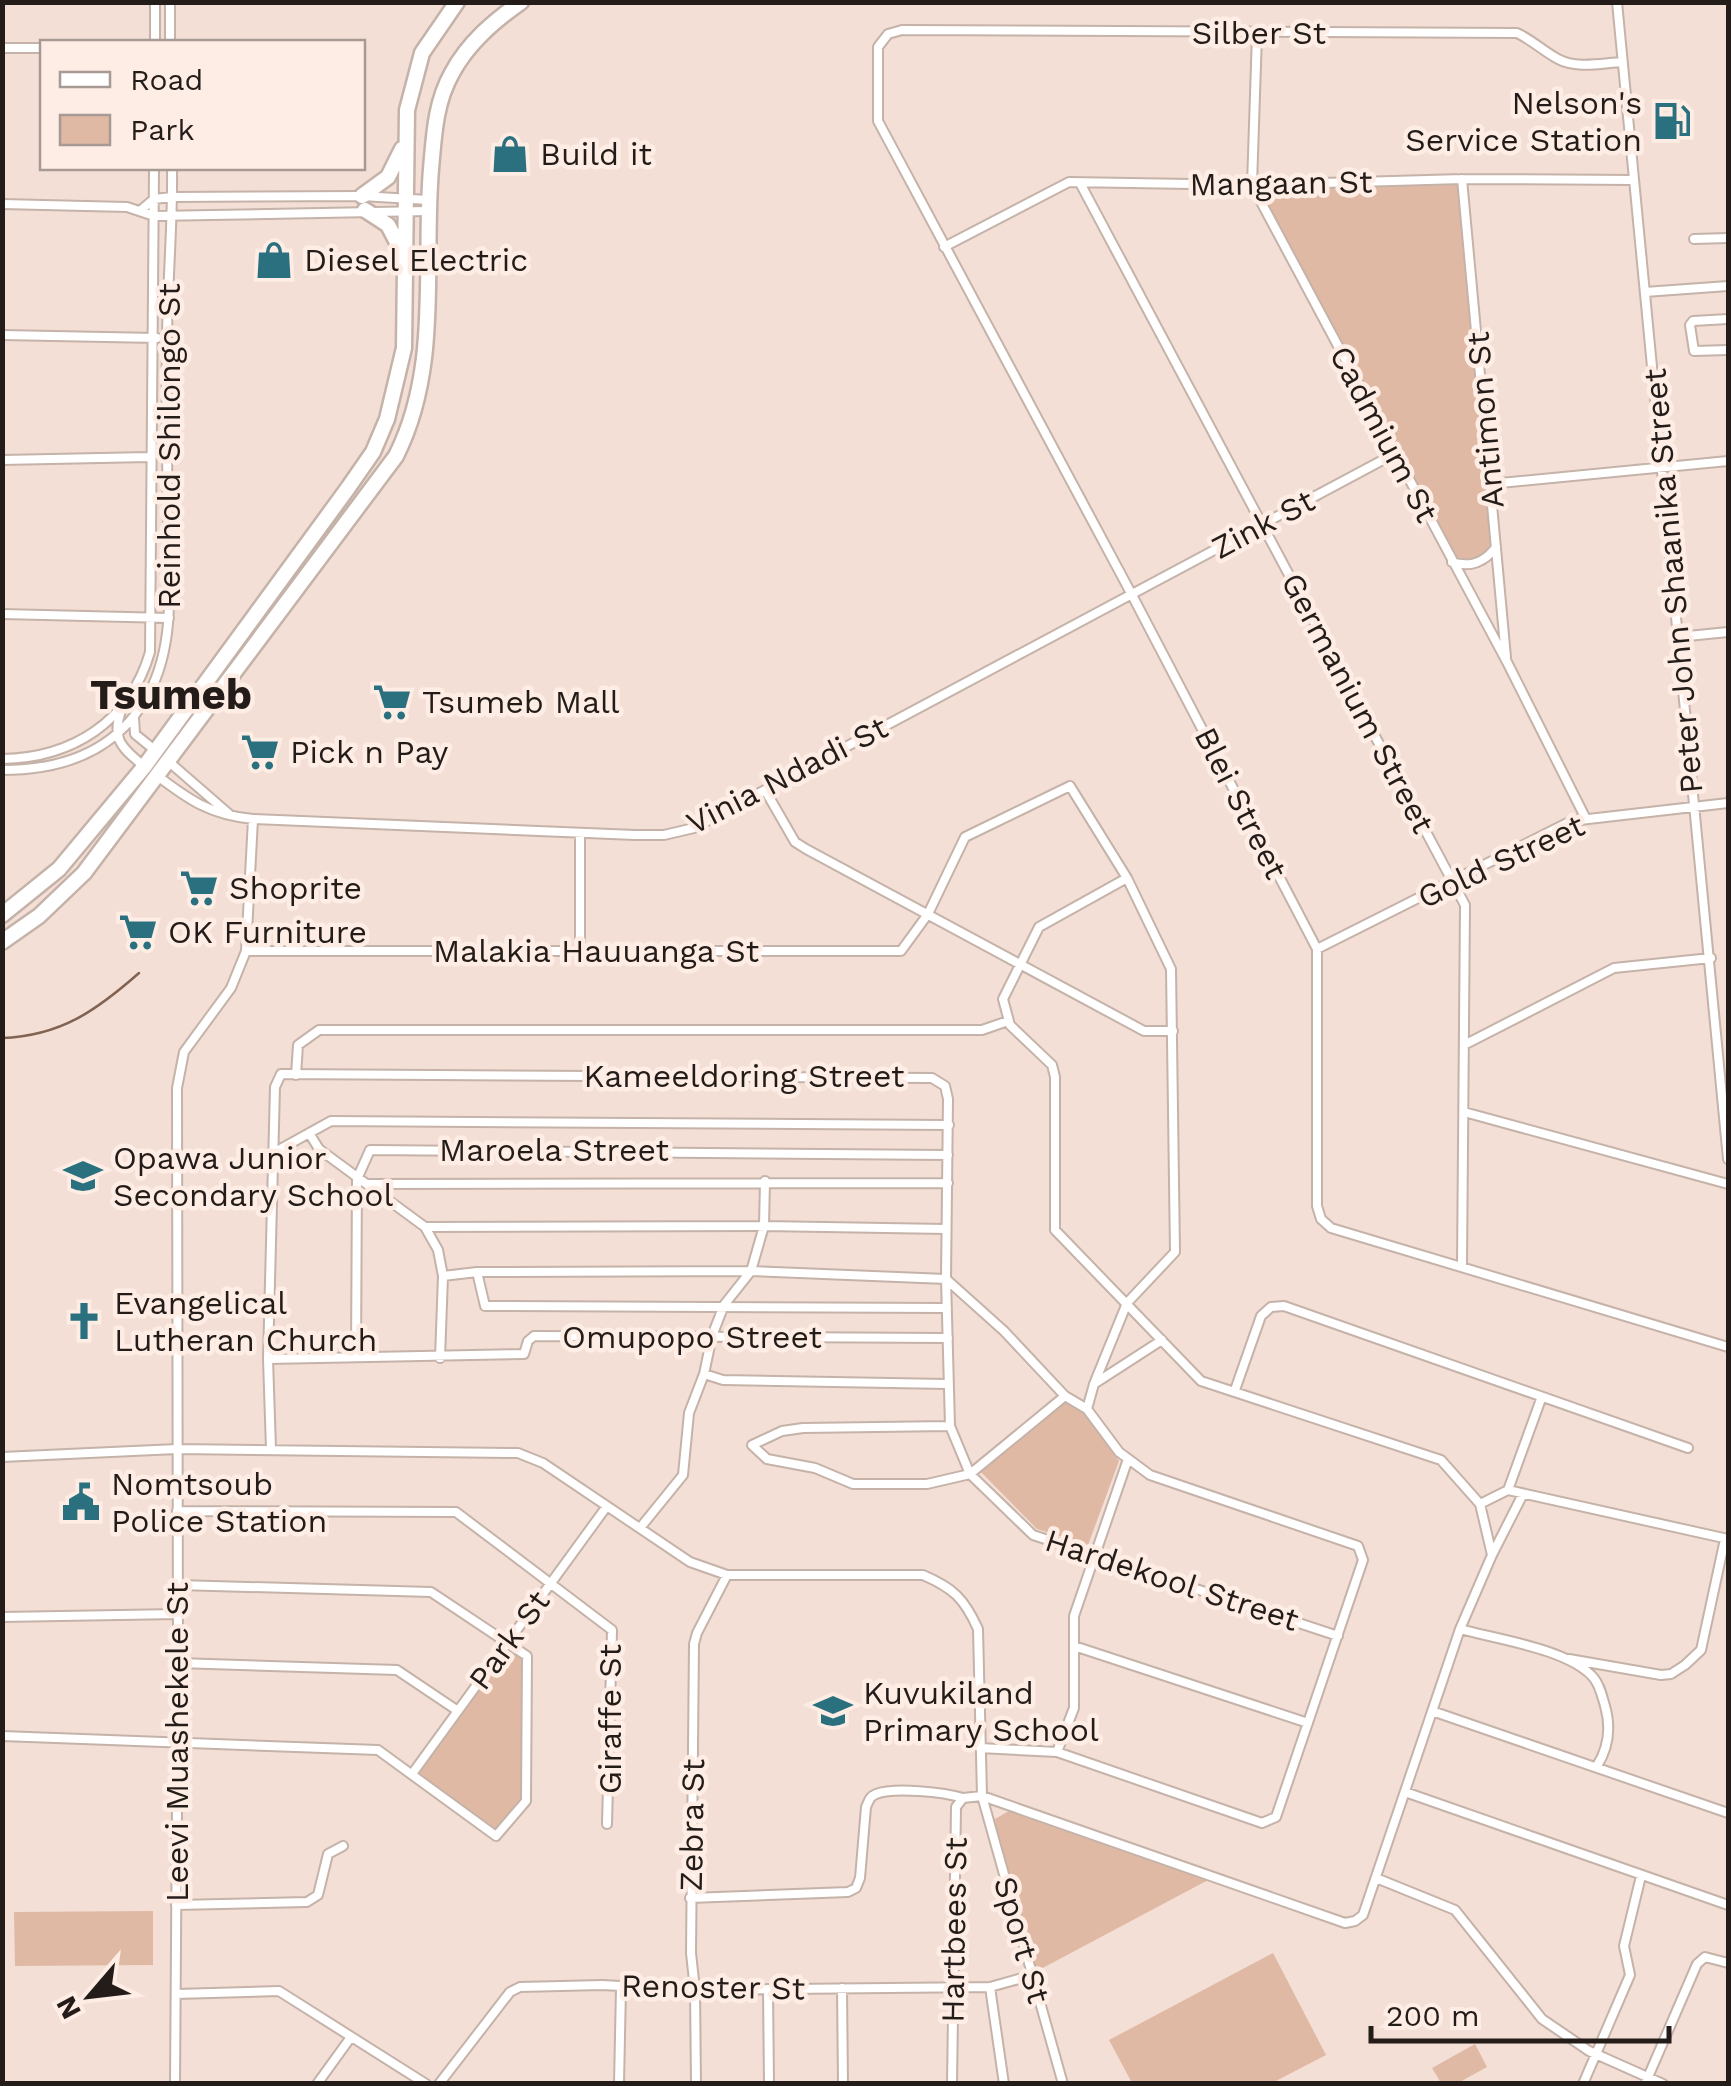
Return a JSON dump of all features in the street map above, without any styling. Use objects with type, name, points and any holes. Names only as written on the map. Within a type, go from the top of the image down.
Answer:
[{"type":"highway","points":[[2,915],[58,868],[144,767],[372,452],[387,418],[400,367],[407,110],[422,53],[457,2]]},
{"type":"highway","points":[[2,942],[40,916],[84,873],[373,490],[404,439],[423,381],[434,124],[453,72],[471,46],[496,20],[521,2]]},
{"type":"highway","points":[[405,260],[388,224],[364,203],[388,177],[406,139]]},
{"type":"street","points":[[155,2],[155,40]]},
{"type":"street","points":[[170,2],[170,40]]},
{"type":"street","name":"Peter John Shaanika Street","points":[[1618,2],[1728,1160]]},
{"type":"street","name":"Silber St","points":[[888,34],[902,30],[1517,33],[1560,60],[1576,64],[1622,62]]},
{"type":"street","name":"Blei Street","points":[[888,34],[878,48],[878,121],[1317,949],[1316,1206],[1322,1219],[1331,1228],[1728,1347]]},
{"type":"street","name":"Cadmium St","points":[[1256,34],[1252,185],[1507,662],[1585,817]]},
{"type":"street","points":[[2,48],[40,48]]},
{"type":"street","name":"Reinhold Shilongo St","points":[[117,728],[123,706],[144,673],[150,652],[154,170]]},
{"type":"street","name":"Reinhold Shilongo St","points":[[117,728],[134,718],[152,689],[169,618],[166,340],[172,170]]},
{"type":"street","name":"Antimon St","points":[[1462,179],[1507,662]]},
{"type":"street","name":"Mangaan St","points":[[944,247],[1062,184],[1634,180]]},
{"type":"street","name":"Germanium Street","points":[[1080,183],[1466,912],[1462,1265]]},
{"type":"street","points":[[141,210],[154,199],[172,197],[428,206]]},
{"type":"street","points":[[2,204],[141,210],[154,216],[364,203]]},
{"type":"street","points":[[1694,239],[1728,238]]},
{"type":"street","points":[[1645,292],[1728,286]]},
{"type":"street","points":[[1728,319],[1694,320],[1690,326],[1694,351],[1728,350]]},
{"type":"street","points":[[2,335],[166,340]]},
{"type":"street","name":"Zink St","points":[[1132,594],[1394,454]]},
{"type":"street","points":[[2,460],[149,457]]},
{"type":"street","points":[[1490,484],[1728,461]]},
{"type":"street","points":[[1452,562],[1463,566],[1484,560],[1496,547]]},
{"type":"street","name":"Vinia Ndadi St","points":[[144,767],[188,799],[232,817],[253,820],[664,835],[694,828],[1132,594]]},
{"type":"street","points":[[2,614],[169,618]]},
{"type":"street","points":[[1678,637],[1728,632]]},
{"type":"street","points":[[134,718],[135,734]]},
{"type":"street","points":[[2,759],[55,752],[94,732],[117,728],[135,734],[232,817]]},
{"type":"street","points":[[99,748],[117,728]]},
{"type":"street","points":[[117,728],[122,749]]},
{"type":"street","points":[[2,770],[54,766],[111,745],[144,767]]},
{"type":"street","points":[[928,914],[966,837],[1068,786],[1127,878],[1171,969],[1175,1252],[1127,1303],[1087,1408]]},
{"type":"street","points":[[765,790],[795,842],[1144,1032],[1173,1031]]},
{"type":"street","name":"Gold Street","points":[[1317,949],[1571,820],[1728,803]]},
{"type":"street","name":"Leevi Muashekele St","points":[[175,2084],[177,1088],[184,1052],[230,988],[246,950],[253,820]]},
{"type":"street","points":[[580,833],[580,950]]},
{"type":"street","points":[[1127,878],[1039,927],[1003,999],[1008,1021],[1052,1066],[1056,1077],[1055,1230],[1200,1380],[1441,1460],[1480,1504],[1492,1555]]},
{"type":"street","name":"Malakia Hauuanga St","points":[[246,950],[901,951],[928,914]]},
{"type":"street","points":[[1464,1045],[1614,968],[1711,958]]},
{"type":"street","points":[[271,1449],[268,1360],[277,1080],[281,1074],[296,1075],[298,1045],[319,1030],[982,1030],[1008,1021]]},
{"type":"street","points":[[1717,1026],[1728,1025]]},
{"type":"street","name":"Kameeldoring Street","points":[[296,1075],[932,1078],[945,1086],[949,1124],[946,1279],[950,1426],[970,1474]]},
{"type":"street","points":[[1464,1112],[1728,1184]]},
{"type":"street","points":[[275,1152],[332,1121],[949,1124]]},
{"type":"street","points":[[309,1133],[314,1145],[425,1228],[438,1250],[443,1276],[440,1358]]},
{"type":"street","name":"Maroela Street","points":[[357,1179],[370,1150],[948,1155]]},
{"type":"street","points":[[356,1357],[357,1179]]},
{"type":"street","points":[[640,1528],[683,1474],[689,1413],[704,1374],[712,1336],[724,1305],[751,1271],[764,1226],[765,1181]]},
{"type":"street","points":[[367,1184],[948,1183]]},
{"type":"street","points":[[425,1228],[946,1229]]},
{"type":"street","points":[[443,1276],[477,1272],[751,1271],[946,1279],[1004,1331],[1065,1396],[1087,1408],[1119,1452],[1150,1475],[1358,1546],[1363,1560],[1276,1817],[1270,1822],[1262,1823],[1057,1752],[980,1748]]},
{"type":"street","points":[[477,1272],[481,1299],[486,1306],[947,1308]]},
{"type":"street","points":[[1235,1390],[1261,1316],[1271,1307],[1284,1306],[1688,1448]]},
{"type":"street","name":"Omupopo Street","points":[[268,1360],[524,1354],[534,1336],[948,1338]]},
{"type":"street","points":[[1094,1384],[1162,1340]]},
{"type":"street","points":[[704,1374],[723,1380],[947,1384]]},
{"type":"street","points":[[950,1426],[803,1428],[782,1431],[752,1445],[767,1459],[814,1468],[854,1484],[927,1484],[970,1474],[1065,1396]]},
{"type":"street","points":[[1508,1490],[1540,1399]]},
{"type":"street","points":[[2,1457],[177,1449],[518,1454],[543,1463],[690,1562],[727,1575]]},
{"type":"street","points":[[1057,1752],[1074,1708],[1074,1616],[1128,1459]]},
{"type":"street","name":"Hardekool Street","points":[[970,1474],[1033,1536],[1338,1636]]},
{"type":"street","points":[[1460,1629],[1569,1659],[1671,1674],[1701,1650],[1727,1539],[1508,1490],[1480,1504]]},
{"type":"street","points":[[982,1796],[1344,1923],[1355,1921],[1362,1915],[1376,1878],[1460,1629],[1523,1494]]},
{"type":"street","name":"Park St","points":[[412,1774],[607,1506]]},
{"type":"street","points":[[177,1510],[456,1512],[550,1583]]},
{"type":"street","name":"Sport St","points":[[727,1575],[922,1575],[949,1586],[969,1608],[978,1629],[982,1796],[1063,2084]]},
{"type":"street","name":"Zebra St","points":[[696,2084],[695,1990],[690,1953],[695,1638],[727,1575]]},
{"type":"street","name":"Giraffe St","points":[[550,1583],[612,1630],[607,1824]]},
{"type":"street","points":[[2,1736],[373,1749],[498,1835],[526,1801],[528,1660],[508,1642],[430,1592],[178,1585]]},
{"type":"street","points":[[2,1616],[178,1614]]},
{"type":"street","points":[[1074,1646],[1308,1723]]},
{"type":"street","points":[[1569,1659],[1591,1674],[1599,1686],[1606,1712],[1608,1739],[1596,1766]]},
{"type":"street","points":[[178,1663],[397,1670],[458,1711]]},
{"type":"street","points":[[1432,1711],[1728,1813]]},
{"type":"street","points":[[690,1898],[848,1892],[856,1888],[860,1878],[870,1798],[876,1794],[924,1792],[963,1798]]},
{"type":"street","points":[[1405,1792],[1728,1905]]},
{"type":"street","name":"Hartbees St","points":[[952,2084],[956,1807],[963,1798],[982,1796]]},
{"type":"street","points":[[176,1904],[307,1902],[318,1896],[328,1854],[342,1846]]},
{"type":"street","points":[[1583,2084],[1630,1974],[1624,1946],[1642,1876]]},
{"type":"street","points":[[1376,1878],[1455,1910],[1538,2015],[1596,2055],[1663,2084]]},
{"type":"street","points":[[1647,2080],[1697,1964],[1705,1957],[1728,1963]]},
{"type":"street","name":"Renoster St","points":[[439,2084],[515,1988],[990,1987],[1032,1975]]},
{"type":"street","points":[[990,1987],[1004,2084]]},
{"type":"street","points":[[620,2084],[621,1988]]},
{"type":"street","points":[[842,1988],[843,2084]]},
{"type":"street","points":[[768,1989],[769,2084]]},
{"type":"street","points":[[176,1994],[280,1991],[426,2084]]},
{"type":"street","points":[[317,2084],[351,2038]]},
{"type":"green space","points":[[1462,179],[1496,547],[1484,560],[1452,562],[1252,185]]},
{"type":"green space","points":[[1061,1400],[1083,1411],[1119,1461],[1088,1545],[1037,1529],[977,1468]]},
{"type":"green space","points":[[508,1642],[527,1656],[526,1801],[498,1835],[412,1774]]},
{"type":"green space","points":[[1009,1811],[1210,1879],[1037,1971],[997,1834],[995,1819]]},
{"type":"green space","points":[[153,1911],[153,1965],[15,1966],[14,1912]]},
{"type":"green space","points":[[1273,1953],[1326,2055],[1272,2083],[1132,2083],[1109,2040]]},
{"type":"green space","points":[[1475,2044],[1487,2067],[1458,2083],[1441,2083],[1432,2068]]},
{"type":"waterway","points":[[2,1038],[42,1032],[77,1019],[139,973]]},
{"type":"place","name":"Nelson's Service Station","points":[[1672,121]]},
{"type":"place","name":"Build it","points":[[510,154]]},
{"type":"place","name":"Diesel Electric","points":[[274,260]]},
{"type":"place","name":"Tsumeb Mall","points":[[392,702]]},
{"type":"place","name":"Pick n Pay","points":[[260,752]]},
{"type":"place","name":"Shoprite","points":[[199,888]]},
{"type":"place","name":"OK Furniture","points":[[138,932]]},
{"type":"place","name":"Opawa Junior Secondary School","points":[[83,1176]]},
{"type":"place","name":"Evangelical Lutheran Church","points":[[84,1321]]},
{"type":"place","name":"Nomtsoub Police Station","points":[[81,1502]]},
{"type":"place","name":"Kuvukiland Primary School","points":[[833,1711]]},
{"type":"district","name":"Tsumeb","points":[[171,694]]}]
